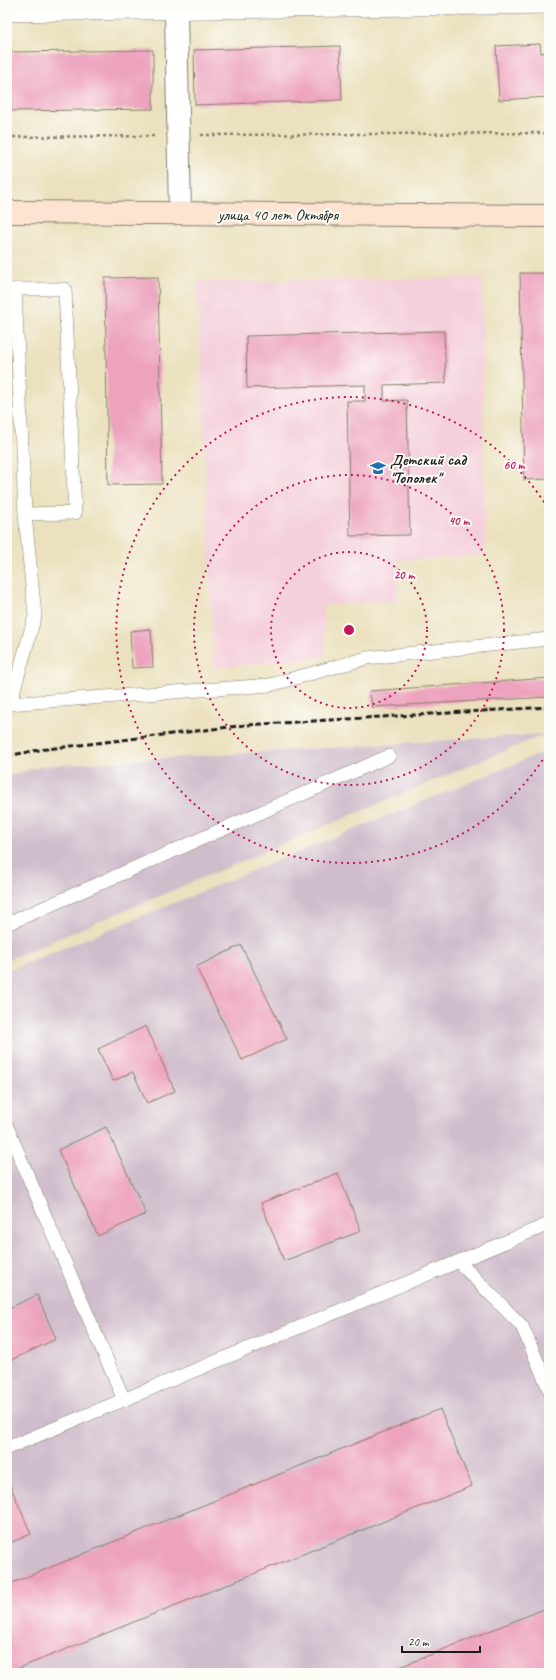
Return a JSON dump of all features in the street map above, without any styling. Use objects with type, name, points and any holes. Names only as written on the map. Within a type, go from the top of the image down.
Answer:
[{"type":"main road","name":"улица 40 лет Октября","points":[[7,212],[549,216]]},
{"type":"street","points":[[176,13],[180,213]]},
{"type":"lane","points":[[7,16],[549,7]]},
{"type":"lane","points":[[25,514],[76,513],[65,289],[15,289],[25,514],[35,616],[9,704],[270,685],[367,658],[549,639]]},
{"type":"lane","points":[[7,924],[389,756]]},
{"type":"lane","points":[[7,1127],[124,1400]]},
{"type":"lane","points":[[7,1448],[549,1224]]},
{"type":"lane","points":[[459,1262],[522,1326],[549,1389]]},
{"type":"path","points":[[198,135],[549,133]]},
{"type":"path","points":[[7,137],[158,136]]},
{"type":"shaded area","points":[[482,278],[485,555],[397,561],[398,601],[323,605],[326,656],[214,668],[197,282]]},
{"type":"shaded area","points":[[545,734],[7,960],[7,776],[43,766]]},
{"type":"shaded area","points":[[549,750],[549,1673],[7,1673],[7,971]]},
{"type":"building","points":[[540,44],[541,53],[549,52],[549,97],[499,100],[496,46]]},
{"type":"building","points":[[340,46],[342,100],[195,105],[194,50]]},
{"type":"building","points":[[153,50],[153,109],[11,111],[10,52]]},
{"type":"building","points":[[520,273],[549,273],[549,479],[524,480]]},
{"type":"building","points":[[158,277],[162,484],[108,485],[105,278]]},
{"type":"building","name":"Детский сад \"Тополек\"","points":[[444,331],[446,383],[384,385],[384,401],[407,400],[410,535],[350,536],[347,401],[365,401],[365,385],[247,388],[246,336]]},
{"type":"building","points":[[151,629],[153,667],[132,668],[130,631]]},
{"type":"building","points":[[549,678],[549,697],[372,707],[370,691]]},
{"type":"building","points":[[241,945],[287,1039],[242,1060],[196,967]]},
{"type":"building","points":[[146,1026],[175,1091],[147,1103],[133,1072],[113,1081],[98,1049]]},
{"type":"building","points":[[106,1127],[146,1214],[98,1236],[58,1150]]},
{"type":"building","points":[[338,1173],[361,1231],[284,1261],[261,1203]]},
{"type":"building","points":[[37,1295],[56,1339],[7,1362],[7,1309]]},
{"type":"building","points":[[440,1409],[472,1486],[7,1673],[7,1585]]},
{"type":"building","points":[[7,1478],[31,1534],[7,1544]]},
{"type":"building","points":[[549,1607],[549,1671],[543,1673],[385,1673]]},
{"type":"railway","points":[[7,756],[39,750],[246,725],[549,707]]},
{"type":"place","name":"Детский сад \"Тополек\"","points":[[378,468]]}]
